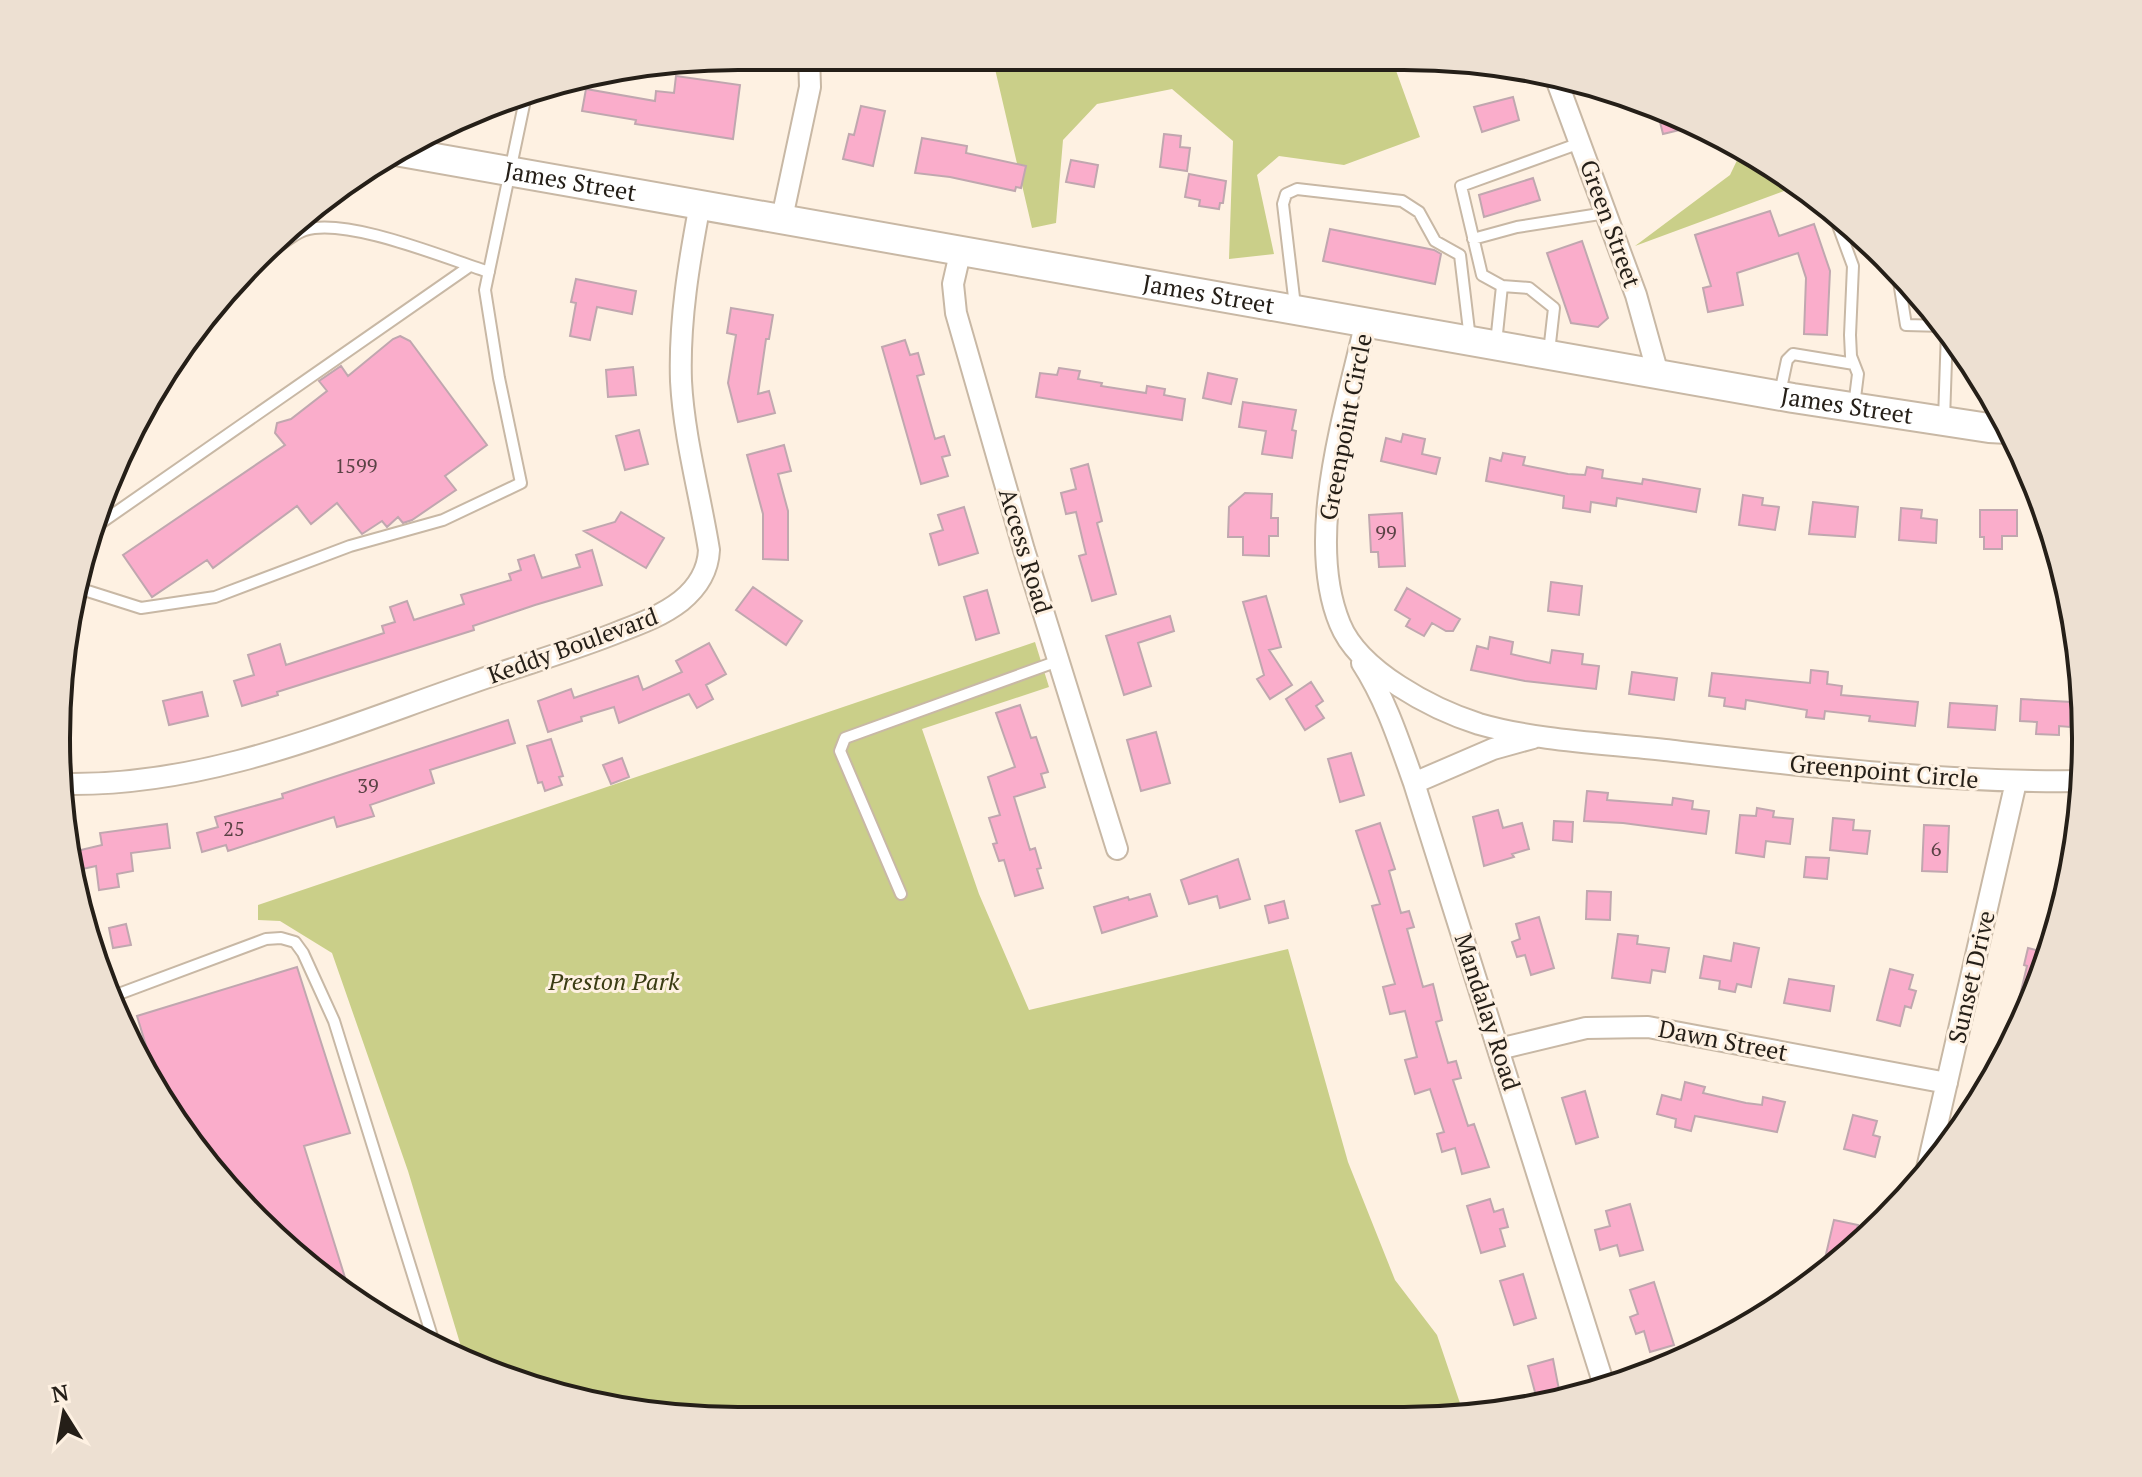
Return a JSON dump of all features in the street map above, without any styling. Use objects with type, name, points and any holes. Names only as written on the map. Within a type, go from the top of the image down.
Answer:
[{"type":"main road","name":"James Street","points":[[412,156],[961,249],[1854,408],[1995,428]]},
{"type":"street","points":[[782,218],[810,87],[809,70]]},
{"type":"street","name":"Green Street","points":[[1560,89],[1636,295],[1658,374]]},
{"type":"street","name":"Keddy Boulevard","points":[[71,784],[154,779],[268,755],[577,649],[667,611],[684,599],[702,577],[708,564],[709,550],[686,427],[681,359],[685,300],[700,204]]},
{"type":"street","name":"Access Road","points":[[961,249],[953,284],[956,313],[1058,661],[1117,849]]},
{"type":"street","name":"Greenpoint Circle","points":[[1366,321],[1343,420],[1325,528],[1325,557],[1332,603],[1351,646],[1393,682],[1437,708],[1481,724],[1544,736],[1788,764],[2016,782],[2071,781]]},
{"type":"street","name":"Mandalay Road","points":[[1351,646],[1377,687],[1414,783],[1601,1377]]},
{"type":"street","name":"Greenpoint Circle","points":[[1414,783],[1493,749],[1544,736]]},
{"type":"street","name":"Sunset Drive","points":[[1932,1147],[2016,782]]},
{"type":"street","name":"Dawn Street","points":[[1499,1049],[1586,1028],[1634,1025],[1947,1083]]},
{"type":"lane","points":[[87,591],[141,608],[215,597],[350,546],[443,520],[521,483],[485,290],[522,106]]},
{"type":"lane","points":[[1549,354],[1554,308],[1529,288],[1502,286],[1482,275],[1461,186],[1580,143]]},
{"type":"lane","points":[[1295,308],[1283,204],[1286,194],[1297,189],[1402,201],[1419,212],[1435,241],[1460,255],[1483,342]]},
{"type":"lane","points":[[1473,239],[1517,227],[1606,213]]},
{"type":"lane","points":[[305,230],[327,226],[385,239],[489,272]]},
{"type":"lane","points":[[1841,234],[1853,266],[1850,335],[1858,374],[1854,408]]},
{"type":"lane","points":[[107,519],[470,266]]},
{"type":"lane","points":[[1483,342],[1502,286]]},
{"type":"lane","points":[[1901,292],[1906,325],[1930,327]]},
{"type":"lane","points":[[1944,422],[1945,347]]},
{"type":"lane","points":[[1780,395],[1787,360],[1793,354],[1854,364]]},
{"type":"lane","points":[[901,894],[840,751],[845,738],[1058,661]]},
{"type":"lane","points":[[121,993],[266,939],[281,938],[295,942],[334,1021],[430,1331]]},
{"type":"green space","points":[[995,70],[1396,70],[1420,137],[1344,165],[1279,156],[1257,175],[1274,254],[1229,259],[1233,141],[1172,89],[1097,104],[1063,140],[1056,223],[1032,228]]},
{"type":"green space","points":[[1737,160],[1785,190],[1635,246],[1730,175]]},
{"type":"green space","name":"Preston Park","points":[[1035,642],[1049,687],[922,729],[979,894],[1029,1010],[1288,949],[1348,1162],[1395,1280],[1437,1335],[1460,1404],[1404,1407],[695,1406],[608,1394],[565,1384],[483,1356],[461,1346],[408,1171],[332,953],[280,921],[258,920],[258,905]]},
{"type":"building","points":[[676,76],[740,85],[733,139],[635,124],[636,120],[582,111],[586,89],[655,101],[656,91],[674,93]]},
{"type":"building","points":[[1513,97],[1519,120],[1482,132],[1474,107]]},
{"type":"building","points":[[861,106],[885,111],[873,166],[843,159],[849,134],[854,135]]},
{"type":"building","points":[[1660,121],[1679,130],[1663,134]]},
{"type":"building","points":[[1164,134],[1181,136],[1180,147],[1190,148],[1187,171],[1160,167]]},
{"type":"building","points":[[922,138],[967,146],[966,153],[1026,166],[1021,188],[1016,187],[1015,191],[915,173]]},
{"type":"building","points":[[1071,160],[1098,165],[1094,187],[1066,182]]},
{"type":"building","points":[[1189,174],[1226,181],[1223,203],[1220,203],[1219,209],[1199,206],[1200,200],[1185,197]]},
{"type":"building","points":[[1533,178],[1540,200],[1484,217],[1479,195]]},
{"type":"building","points":[[1770,211],[1779,236],[1814,224],[1830,271],[1827,335],[1804,334],[1806,278],[1798,253],[1737,273],[1743,305],[1708,312],[1703,288],[1711,286],[1695,235]]},
{"type":"building","points":[[1330,229],[1434,250],[1441,254],[1435,284],[1323,261]]},
{"type":"building","points":[[1582,241],[1608,318],[1598,327],[1571,323],[1547,253]]},
{"type":"building","points":[[576,279],[636,291],[632,314],[597,307],[590,340],[570,336],[576,303],[571,302]]},
{"type":"building","points":[[731,308],[773,315],[769,339],[766,339],[758,394],[769,391],[775,413],[738,422],[728,383],[736,335],[727,333]]},
{"type":"building","points":[[400,336],[410,341],[487,445],[445,476],[456,490],[412,520],[403,523],[398,517],[387,527],[382,521],[362,534],[337,503],[311,524],[297,506],[213,568],[207,560],[152,597],[123,555],[285,445],[275,433],[277,423],[291,419],[327,391],[319,381],[341,366],[348,376]]},
{"type":"building","points":[[905,340],[910,355],[918,353],[924,374],[917,376],[935,439],[944,436],[950,455],[942,457],[948,476],[921,484],[882,347]]},
{"type":"building","points":[[633,367],[636,395],[608,397],[606,370]]},
{"type":"building","points":[[1059,368],[1080,371],[1078,379],[1102,383],[1101,386],[1146,393],[1147,386],[1165,389],[1164,395],[1185,399],[1182,420],[1036,397],[1040,373],[1057,375]]},
{"type":"building","points":[[1208,373],[1237,379],[1231,404],[1203,398]]},
{"type":"building","points":[[1243,402],[1296,410],[1292,458],[1262,454],[1266,431],[1239,427]]},
{"type":"building","points":[[639,430],[648,464],[625,470],[616,436]]},
{"type":"building","points":[[1403,434],[1425,439],[1422,454],[1440,458],[1436,474],[1381,461],[1386,438],[1401,442]]},
{"type":"building","points":[[784,445],[791,471],[778,474],[788,511],[788,560],[763,559],[763,514],[747,455]]},
{"type":"building","points":[[1503,453],[1525,457],[1523,465],[1568,474],[1585,475],[1587,467],[1603,470],[1602,478],[1642,484],[1643,479],[1700,489],[1696,512],[1617,498],[1616,506],[1591,502],[1590,512],[1563,508],[1564,496],[1486,481],[1490,458],[1501,461]]},
{"type":"building","points":[[1088,464],[1102,521],[1097,523],[1116,594],[1092,601],[1079,556],[1086,554],[1076,512],[1066,514],[1061,493],[1076,489],[1071,469]]},
{"type":"building","points":[[1245,493],[1272,494],[1271,518],[1278,518],[1278,536],[1269,536],[1269,556],[1243,555],[1243,537],[1228,537],[1229,507]]},
{"type":"building","points":[[1743,495],[1763,498],[1762,505],[1779,507],[1775,530],[1739,525]]},
{"type":"building","points":[[1813,502],[1858,507],[1855,537],[1809,534]]},
{"type":"building","points":[[964,507],[978,553],[939,565],[930,534],[943,530],[938,515]]},
{"type":"building","points":[[1901,508],[1922,510],[1921,518],[1937,520],[1936,543],[1899,540]]},
{"type":"building","points":[[1980,510],[2017,510],[2017,536],[2002,536],[2002,549],[1984,549],[1984,537],[1980,537]]},
{"type":"building","points":[[621,512],[664,538],[646,568],[584,531],[615,522]]},
{"type":"building","points":[[1402,513],[1405,566],[1379,567],[1378,552],[1371,552],[1369,515]]},
{"type":"building","points":[[592,550],[602,585],[242,706],[234,681],[254,675],[248,655],[280,644],[286,665],[384,633],[382,626],[395,622],[390,607],[407,601],[414,620],[464,604],[461,595],[511,580],[509,574],[521,570],[518,560],[534,555],[542,578],[580,567],[576,555]]},
{"type":"building","points":[[1551,582],[1582,586],[1579,615],[1548,611]]},
{"type":"building","points":[[753,587],[802,621],[786,645],[736,610]]},
{"type":"building","points":[[1407,588],[1460,619],[1453,631],[1446,631],[1432,623],[1424,636],[1406,626],[1410,619],[1395,610]]},
{"type":"building","points":[[987,590],[999,633],[976,640],[964,597]]},
{"type":"building","points":[[1266,596],[1281,647],[1269,650],[1292,685],[1270,699],[1257,679],[1264,675],[1243,602]]},
{"type":"building","points":[[1170,616],[1174,631],[1138,643],[1151,686],[1124,695],[1106,636]]},
{"type":"building","points":[[1490,637],[1513,642],[1511,654],[1550,663],[1552,650],[1583,654],[1582,664],[1599,666],[1596,689],[1525,681],[1471,670],[1477,646],[1488,649]]},
{"type":"building","points":[[709,643],[726,674],[706,685],[713,699],[697,708],[689,694],[619,723],[614,707],[548,732],[538,701],[571,689],[574,698],[638,676],[643,690],[682,672],[676,661]]},
{"type":"building","points":[[1811,670],[1828,672],[1827,684],[1842,686],[1841,695],[1918,702],[1915,726],[1869,721],[1870,716],[1825,711],[1824,719],[1806,717],[1807,710],[1746,700],[1745,709],[1724,706],[1725,698],[1709,696],[1712,673],[1810,683]]},
{"type":"building","points":[[1632,672],[1677,678],[1674,700],[1629,694]]},
{"type":"building","points":[[1311,682],[1323,701],[1316,706],[1324,718],[1305,730],[1286,699]]},
{"type":"building","points":[[202,692],[208,716],[169,725],[163,701]]},
{"type":"building","points":[[2021,699],[2071,702],[2070,727],[2059,726],[2059,735],[2036,734],[2037,722],[2020,721]]},
{"type":"building","points":[[1950,703],[1997,706],[1995,730],[1948,727]]},
{"type":"building","points":[[1020,705],[1031,738],[1036,737],[1048,772],[1041,774],[1045,787],[1014,797],[1030,850],[1035,848],[1043,888],[1015,896],[1004,860],[999,861],[993,844],[997,843],[989,818],[1000,815],[988,777],[1015,767],[996,713]]},
{"type":"building","points":[[508,720],[515,743],[430,770],[434,783],[370,805],[374,816],[337,827],[334,817],[228,851],[226,845],[202,852],[197,833],[218,827],[215,817],[283,798],[282,794]]},
{"type":"building","points":[[1156,732],[1170,783],[1141,791],[1127,740]]},
{"type":"building","points":[[551,739],[563,776],[559,777],[562,785],[545,791],[542,782],[538,783],[527,746]]},
{"type":"building","points":[[1351,753],[1364,795],[1340,802],[1328,759]]},
{"type":"building","points":[[622,758],[629,777],[611,784],[603,765]]},
{"type":"building","points":[[1587,791],[1608,793],[1607,800],[1672,805],[1673,798],[1693,801],[1692,809],[1709,811],[1706,834],[1584,821]]},
{"type":"building","points":[[1757,808],[1774,811],[1773,817],[1793,819],[1790,844],[1766,841],[1764,857],[1736,853],[1740,815],[1756,816]]},
{"type":"building","points":[[1498,810],[1503,828],[1522,823],[1529,849],[1484,866],[1473,817]]},
{"type":"building","points":[[1833,818],[1854,820],[1853,830],[1870,831],[1867,854],[1830,850]]},
{"type":"building","points":[[1554,821],[1573,822],[1572,842],[1553,840]]},
{"type":"building","points":[[1380,823],[1395,869],[1389,871],[1401,913],[1409,911],[1414,927],[1407,929],[1423,987],[1433,984],[1442,1020],[1436,1022],[1448,1063],[1456,1061],[1461,1078],[1453,1080],[1468,1126],[1474,1124],[1489,1167],[1462,1174],[1455,1148],[1442,1152],[1437,1134],[1444,1132],[1430,1089],[1415,1094],[1405,1060],[1417,1057],[1405,1011],[1390,1014],[1383,987],[1395,984],[1372,906],[1380,904],[1356,831]]},
{"type":"building","points":[[167,824],[170,848],[131,853],[133,871],[117,874],[119,887],[99,890],[96,866],[83,869],[80,850],[102,845],[100,833]]},
{"type":"building","points":[[1924,825],[1949,826],[1947,872],[1922,871]]},
{"type":"building","points":[[1806,857],[1829,858],[1827,879],[1804,877]]},
{"type":"building","points":[[1238,859],[1250,899],[1220,908],[1217,896],[1189,904],[1181,880]]},
{"type":"building","points":[[1587,891],[1611,892],[1610,920],[1586,919]]},
{"type":"building","points":[[1150,894],[1157,916],[1102,933],[1094,907]]},
{"type":"building","points":[[1284,901],[1288,918],[1269,923],[1265,906]]},
{"type":"building","points":[[1539,917],[1554,968],[1531,975],[1525,955],[1517,957],[1512,942],[1520,939],[1516,924]]},
{"type":"building","points":[[126,924],[131,945],[113,948],[109,928]]},
{"type":"building","points":[[1618,934],[1638,936],[1637,944],[1669,948],[1665,972],[1652,970],[1650,983],[1612,978]]},
{"type":"building","points":[[1734,943],[1759,948],[1751,987],[1737,984],[1735,992],[1719,989],[1720,981],[1700,978],[1704,956],[1731,961]]},
{"type":"building","points":[[2028,948],[2038,950],[2020,997],[2027,966],[2024,965]]},
{"type":"building","points":[[297,967],[350,1133],[304,1146],[345,1278],[266,1211],[208,1145],[160,1073],[147,1049],[137,1016]]},
{"type":"building","points":[[1890,969],[1913,975],[1909,989],[1916,991],[1911,1008],[1905,1006],[1900,1026],[1877,1020]]},
{"type":"building","points":[[1789,979],[1834,986],[1830,1011],[1784,1003]]},
{"type":"building","points":[[1685,1082],[1705,1087],[1703,1093],[1746,1103],[1762,1105],[1763,1097],[1785,1102],[1777,1132],[1695,1116],[1691,1131],[1675,1127],[1676,1119],[1657,1114],[1662,1095],[1681,1100]]},
{"type":"building","points":[[1585,1091],[1598,1137],[1576,1144],[1562,1098]]},
{"type":"building","points":[[1853,1115],[1877,1121],[1873,1135],[1880,1137],[1875,1157],[1844,1149]]},
{"type":"building","points":[[1490,1199],[1494,1212],[1503,1209],[1508,1227],[1500,1229],[1505,1246],[1481,1253],[1467,1206]]},
{"type":"building","points":[[1630,1204],[1643,1250],[1620,1256],[1617,1245],[1600,1250],[1595,1230],[1610,1226],[1606,1211]]},
{"type":"building","points":[[1834,1220],[1858,1225],[1857,1229],[1826,1256]]},
{"type":"building","points":[[1523,1274],[1536,1318],[1514,1325],[1500,1281]]},
{"type":"building","points":[[1654,1282],[1674,1345],[1650,1352],[1644,1331],[1636,1334],[1630,1317],[1638,1314],[1630,1290]]},
{"type":"building","points":[[1553,1359],[1559,1388],[1535,1394],[1528,1366]]}]
